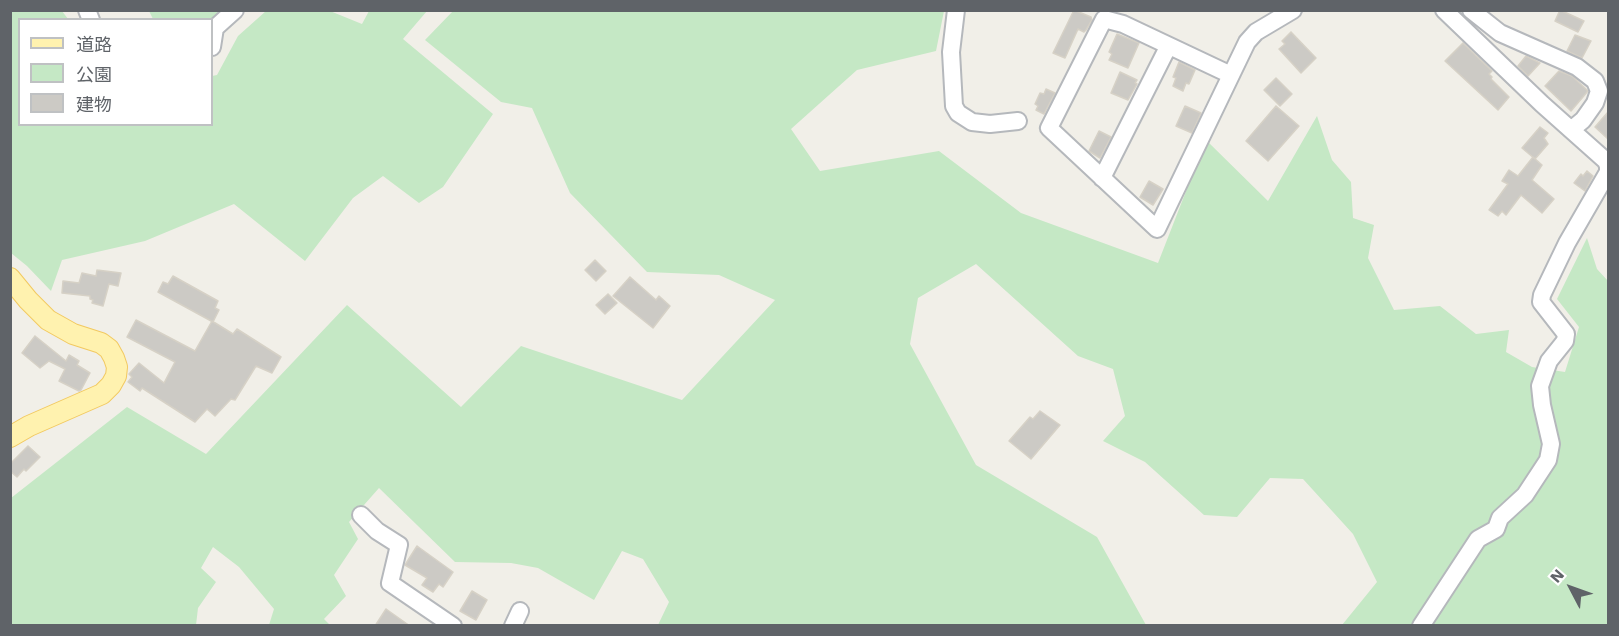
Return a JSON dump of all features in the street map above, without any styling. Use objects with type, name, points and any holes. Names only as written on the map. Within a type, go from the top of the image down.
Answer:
[{"type":"main road","points":[[10,278],[48,320],[73,334],[100,343],[109,349],[117,367],[116,376],[102,394],[29,426],[10,437]]},
{"type":"street","points":[[213,41],[215,28],[236,10]]},
{"type":"street","points":[[956,10],[951,52],[954,106],[958,113],[972,122],[990,124],[1018,121]]},
{"type":"street","points":[[1231,75],[1123,24],[1104,20],[1049,128],[1157,229],[1247,42],[1256,32],[1293,10]]},
{"type":"street","points":[[1421,626],[1478,539],[1496,529],[1500,518],[1525,495],[1548,460],[1551,444],[1540,386],[1549,361],[1565,341],[1566,334],[1541,302],[1542,295],[1567,243],[1608,172],[1606,161],[1444,10]]},
{"type":"street","points":[[1471,10],[1500,33],[1577,67],[1595,81],[1599,91],[1595,103],[1583,120],[1571,130]]},
{"type":"street","points":[[1102,178],[1168,46]]},
{"type":"street","points":[[361,515],[377,531],[399,545],[390,583],[453,626]]},
{"type":"green space","points":[[11,11],[62,11],[67,18],[18,18],[18,126],[213,126],[213,76],[217,75],[238,36],[266,11],[330,11],[362,24],[369,11],[427,11],[403,39],[493,114],[443,187],[419,203],[383,176],[353,198],[305,261],[234,204],[145,241],[62,260],[51,291],[11,253]]},
{"type":"green space","points":[[149,11],[221,11],[212,18],[152,18]]},
{"type":"green space","points":[[453,11],[944,11],[936,51],[857,70],[791,129],[820,171],[939,151],[1021,213],[1158,263],[1206,140],[1268,201],[1317,116],[1332,160],[1351,182],[1353,218],[1374,225],[1368,258],[1394,310],[1440,306],[1476,334],[1509,330],[1506,352],[1532,367],[1565,372],[1579,327],[1557,299],[1587,238],[1597,269],[1608,281],[1608,625],[1342,625],[1377,582],[1353,534],[1303,479],[1270,478],[1237,517],[1204,515],[1145,462],[1103,441],[1125,416],[1113,369],[1078,356],[976,264],[918,298],[910,344],[976,465],[1097,537],[1146,625],[658,625],[669,602],[643,559],[622,551],[594,600],[538,568],[511,563],[455,562],[379,488],[349,522],[358,539],[334,575],[346,596],[324,619],[330,625],[269,625],[274,609],[239,567],[213,547],[201,568],[216,582],[198,608],[196,625],[11,626],[11,498],[127,407],[206,454],[347,305],[461,407],[521,346],[682,400],[775,300],[719,275],[647,272],[570,193],[532,108],[501,102],[425,40]]},
{"type":"building","points":[[1074,10],[1091,17],[1092,20],[1084,32],[1078,29],[1065,58],[1053,53]]},
{"type":"building","points":[[1560,10],[1584,21],[1578,32],[1555,21]]},
{"type":"building","points":[[1291,32],[1316,58],[1301,73],[1279,49],[1285,44],[1282,41]]},
{"type":"building","points":[[1117,34],[1139,43],[1128,68],[1109,60],[1112,54],[1109,52]]},
{"type":"building","points":[[1575,35],[1591,41],[1582,58],[1567,51]]},
{"type":"building","points":[[1463,43],[1492,71],[1489,74],[1491,79],[1509,97],[1498,110],[1445,61]]},
{"type":"building","points":[[1526,56],[1540,63],[1528,76],[1518,66]]},
{"type":"building","points":[[1179,62],[1195,70],[1183,91],[1173,86],[1176,78],[1173,77]]},
{"type":"building","points":[[1559,71],[1572,76],[1588,91],[1571,111],[1545,86]]},
{"type":"building","points":[[1120,72],[1137,80],[1128,100],[1111,93]]},
{"type":"building","points":[[1276,78],[1292,94],[1280,106],[1264,90]]},
{"type":"building","points":[[1046,89],[1055,93],[1044,114],[1036,110],[1038,106],[1035,104],[1040,93],[1044,94]]},
{"type":"building","points":[[1185,106],[1201,113],[1192,133],[1176,126]]},
{"type":"building","points":[[1276,106],[1299,126],[1268,161],[1246,141]]},
{"type":"building","points":[[1608,112],[1608,139],[1595,127]]},
{"type":"building","points":[[1540,127],[1548,133],[1544,138],[1548,144],[1535,159],[1522,148]]},
{"type":"building","points":[[1099,131],[1111,137],[1100,158],[1089,151]]},
{"type":"building","points":[[1533,157],[1542,165],[1532,180],[1554,199],[1542,213],[1521,195],[1506,215],[1502,211],[1498,216],[1489,210],[1508,184],[1502,181],[1509,170],[1518,176]]},
{"type":"building","points":[[1587,171],[1593,176],[1585,191],[1574,183],[1581,174],[1583,176]]},
{"type":"building","points":[[1149,181],[1163,189],[1153,205],[1140,197]]},
{"type":"building","points":[[595,260],[606,271],[596,281],[585,270]]},
{"type":"building","points":[[97,270],[121,273],[118,286],[109,284],[103,306],[92,303],[90,296],[62,293],[63,281],[79,283],[82,273],[96,276]]},
{"type":"building","points":[[173,276],[218,301],[215,308],[219,310],[213,322],[158,292],[163,282],[168,284]]},
{"type":"building","points":[[630,277],[656,300],[659,296],[670,306],[653,328],[613,296]]},
{"type":"building","points":[[608,294],[617,303],[605,314],[596,305]]},
{"type":"building","points":[[136,320],[195,351],[212,321],[233,334],[237,329],[281,357],[272,373],[256,366],[235,400],[231,399],[215,416],[207,409],[195,422],[142,388],[140,391],[128,382],[132,377],[129,374],[139,363],[164,383],[175,362],[127,337]]},
{"type":"building","points":[[35,336],[66,361],[69,355],[79,361],[77,365],[90,373],[81,390],[59,381],[65,369],[49,361],[40,368],[22,353]]},
{"type":"building","points":[[1040,411],[1060,425],[1031,459],[1009,441],[1030,417],[1033,419]]},
{"type":"building","points":[[28,446],[40,457],[17,477],[10,471],[10,464]]},
{"type":"building","points":[[417,546],[453,572],[443,587],[439,584],[433,592],[422,585],[427,578],[405,565]]},
{"type":"building","points":[[472,591],[487,600],[476,620],[460,611]]},
{"type":"building","points":[[386,609],[410,626],[375,626]]}]
